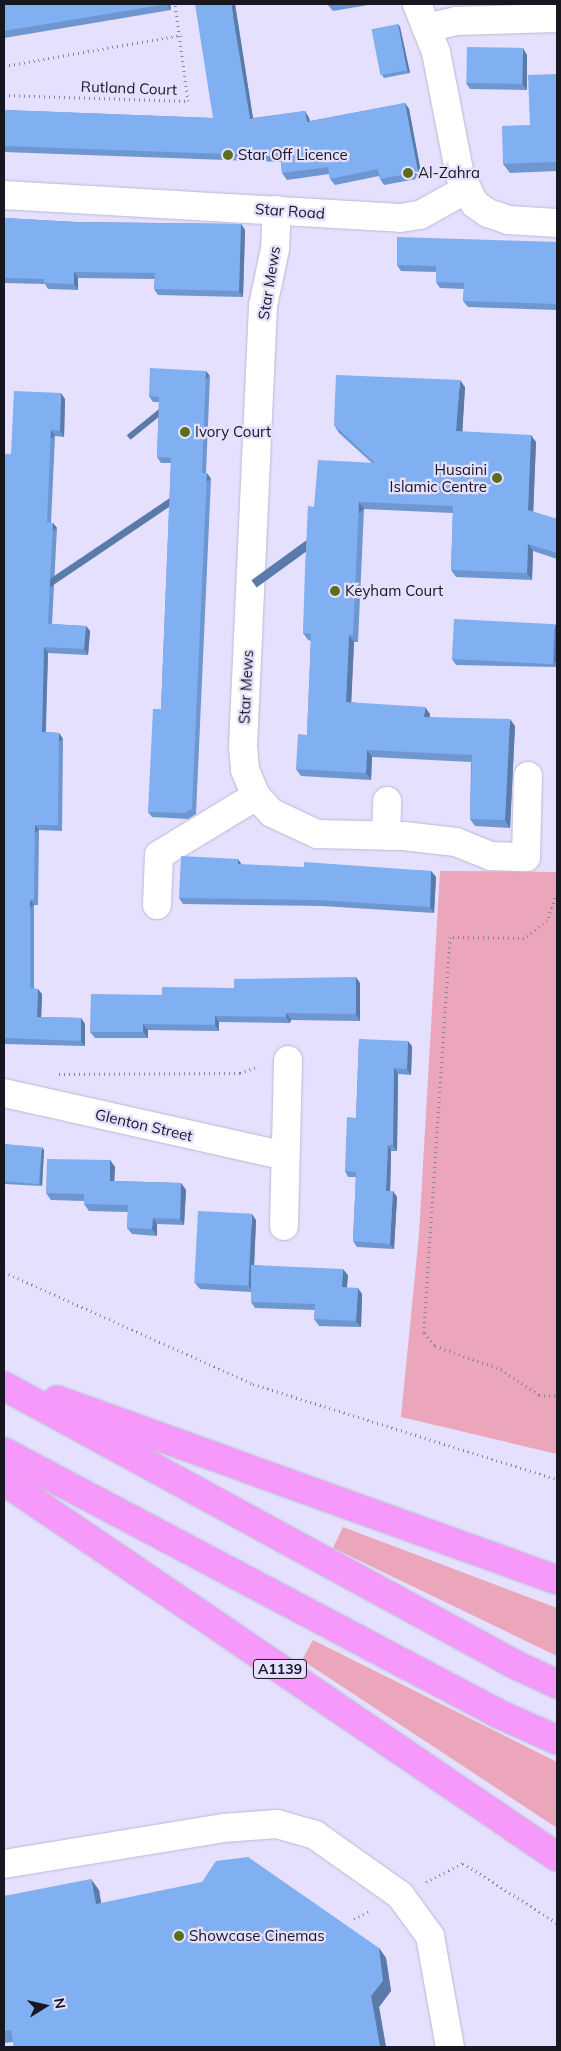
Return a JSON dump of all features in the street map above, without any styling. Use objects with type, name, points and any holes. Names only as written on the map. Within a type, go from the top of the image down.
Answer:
[{"type":"highway","points":[[4,1381],[557,1580]]},
{"type":"highway","points":[[4,1386],[507,1661],[557,1684]]},
{"type":"highway","points":[[4,1452],[499,1714],[557,1740]]},
{"type":"highway","name":"A1139","points":[[4,1481],[557,1858]]},
{"type":"street","points":[[421,16],[456,21],[557,18]]},
{"type":"street","points":[[421,16],[436,52],[454,152],[467,189],[475,204],[488,214],[508,220],[557,223]]},
{"type":"street","name":"Star Road","points":[[4,195],[400,218],[420,215],[467,189]]},
{"type":"street","name":"Star Mews","points":[[277,210],[275,249],[263,306],[243,746],[245,770],[256,796],[272,813],[316,834],[386,836],[456,842],[490,856],[526,857],[528,776]]},
{"type":"street","points":[[156,905],[159,855],[256,796]]},
{"type":"street","points":[[386,836],[387,801]]},
{"type":"street","points":[[284,1226],[288,1060]]},
{"type":"street","name":"Glenton Street","points":[[4,1093],[285,1156]]},
{"type":"street","points":[[4,1864],[224,1828],[277,1824],[314,1835],[400,1895],[430,1936],[450,2047]]},
{"type":"path","name":"Rutland Court","points":[[4,95],[188,101],[175,4]]},
{"type":"path","points":[[4,66],[180,35]]},
{"type":"path","points":[[557,893],[547,920],[524,938],[450,937],[424,1333],[435,1346],[501,1369],[539,1394],[557,1396]]},
{"type":"path","points":[[53,1074],[240,1073],[272,1061],[288,1060]]},
{"type":"path","points":[[4,1272],[253,1384],[557,1479]]},
{"type":"path","points":[[354,1919],[462,1863],[557,1923]]},
{"type":"shaded area","points":[[440,871],[557,872],[557,1454],[401,1417],[419,1234]]},
{"type":"shaded area","points":[[343,1527],[557,1608],[557,1656],[333,1548]]},
{"type":"shaded area","points":[[313,1640],[557,1762],[557,1828],[302,1660]]},
{"type":"building","points":[[4,4],[167,4],[4,31]]},
{"type":"building","points":[[195,4],[231,4],[250,119],[305,111],[307,122],[405,103],[418,172],[380,179],[378,169],[330,179],[328,167],[282,173],[280,156],[4,146],[4,110],[213,118]]},
{"type":"building","points":[[398,24],[407,70],[380,75],[371,29]]},
{"type":"building","points":[[467,47],[523,48],[522,84],[466,83]]},
{"type":"building","points":[[557,74],[557,162],[503,164],[502,126],[530,125],[528,75]]},
{"type":"building","points":[[4,218],[76,222],[241,224],[239,291],[154,289],[155,273],[74,272],[74,284],[44,283],[44,279],[4,278]]},
{"type":"building","points":[[397,237],[557,242],[557,304],[463,301],[464,283],[436,282],[436,266],[397,265]]},
{"type":"building","points":[[150,368],[206,371],[202,473],[207,473],[192,809],[184,813],[148,812],[153,709],[161,709],[171,458],[157,457],[159,397],[149,396]]},
{"type":"building","points":[[336,375],[460,380],[456,431],[531,435],[528,510],[557,519],[557,553],[528,544],[527,573],[451,570],[453,506],[359,502],[353,635],[349,635],[346,702],[425,707],[424,717],[510,719],[505,820],[470,819],[472,755],[367,750],[366,773],[296,769],[298,734],[307,735],[311,634],[303,633],[305,569],[308,506],[314,507],[318,460],[375,463],[334,425]]},
{"type":"building","points":[[14,391],[61,393],[60,431],[51,430],[47,522],[53,523],[48,624],[86,626],[84,649],[44,647],[42,732],[59,733],[58,825],[35,825],[34,900],[30,900],[30,988],[38,989],[37,1017],[81,1018],[81,1041],[4,1038],[4,454],[11,454]]},
{"type":"building","points":[[454,619],[555,624],[553,664],[452,659]]},
{"type":"building","points":[[181,856],[238,859],[238,864],[304,867],[304,862],[431,871],[430,907],[317,900],[179,898]]},
{"type":"building","points":[[356,977],[356,1014],[286,1013],[286,1017],[215,1016],[215,1025],[143,1024],[143,1032],[90,1032],[91,994],[162,995],[162,987],[234,988],[234,979]]},
{"type":"building","points":[[359,1039],[408,1041],[407,1069],[394,1068],[393,1145],[388,1145],[386,1191],[393,1191],[390,1244],[353,1241],[356,1172],[345,1171],[347,1117],[356,1118]]},
{"type":"building","points":[[4,1144],[42,1147],[39,1184],[4,1181]]},
{"type":"building","points":[[47,1159],[110,1160],[110,1181],[181,1183],[180,1219],[153,1218],[152,1229],[127,1228],[128,1205],[84,1204],[84,1194],[46,1193]]},
{"type":"building","points":[[198,1211],[252,1214],[248,1286],[194,1283]]},
{"type":"building","points":[[251,1265],[343,1269],[342,1287],[358,1288],[356,1321],[314,1319],[315,1304],[251,1302]]},
{"type":"building","name":"Showcase Cinemas","points":[[248,1857],[379,1948],[383,1981],[371,1996],[380,2047],[14,2047],[11,2030],[4,2031],[4,1896],[91,1879],[96,1904],[202,1882],[216,1861]]},
{"type":"place","name":"Star Off Licence","points":[[228,155]]},
{"type":"place","name":"Al-Zahra","points":[[408,173]]},
{"type":"place","name":"Ivory Court","points":[[185,432]]},
{"type":"place","name":"Husaini Islamic Centre","points":[[497,478]]},
{"type":"place","name":"Keyham Court","points":[[335,591]]},
{"type":"place","name":"Showcase Cinemas","points":[[179,1936]]}]
